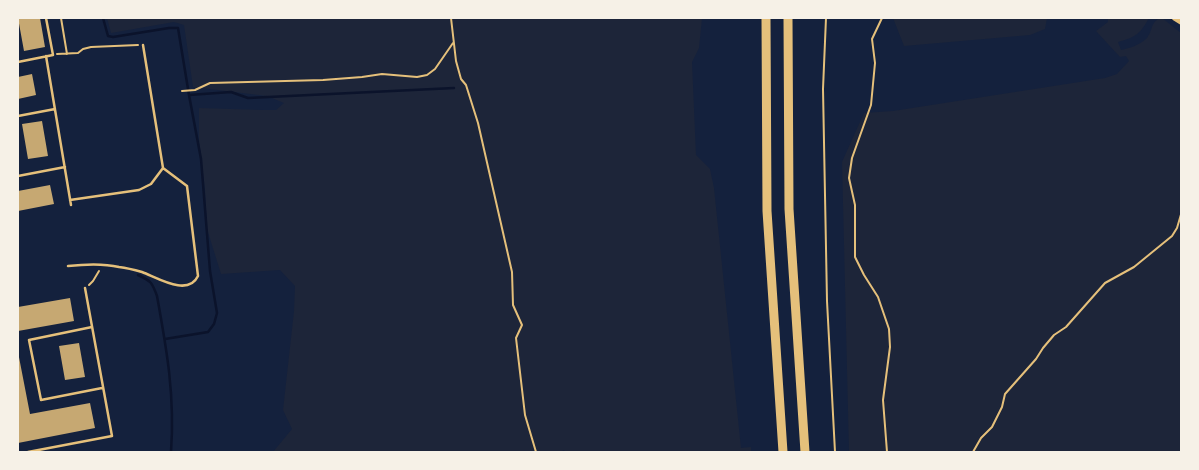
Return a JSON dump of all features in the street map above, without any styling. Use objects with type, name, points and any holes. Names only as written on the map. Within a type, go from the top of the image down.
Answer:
[{"type":"highway","points":[[766,18],[767,211],[783,452]]},
{"type":"highway","points":[[788,18],[789,209],[805,452]]},
{"type":"street","points":[[1174,18],[1182,23]]},
{"type":"lane","points":[[18,62],[53,55],[46,18]]},
{"type":"lane","points":[[68,266],[102,264],[142,272],[161,281],[173,284],[190,284],[195,282],[198,276],[186,186],[163,168],[143,45]]},
{"type":"lane","points":[[46,56],[71,205]]},
{"type":"lane","points":[[18,116],[55,109]]},
{"type":"lane","points":[[18,176],[65,167]]},
{"type":"lane","points":[[70,200],[139,190],[151,184],[163,168]]},
{"type":"lane","points":[[28,452],[112,436],[85,288]]},
{"type":"lane","points":[[92,327],[29,340],[40,400],[103,387]]},
{"type":"path","points":[[61,18],[67,54]]},
{"type":"path","points":[[451,18],[453,43],[461,79],[466,85],[478,123],[512,272],[514,306],[522,325],[516,338],[525,415],[536,452]]},
{"type":"path","points":[[826,18],[823,89],[827,301],[835,452]]},
{"type":"path","points":[[882,18],[872,40],[875,63],[870,105],[852,158],[849,178],[855,205],[854,257],[878,297],[889,329],[890,347],[882,400],[887,452]]},
{"type":"path","points":[[182,91],[190,91],[210,83],[256,80],[323,80],[382,74],[427,75],[435,69],[453,43]]},
{"type":"path","points":[[53,55],[78,53],[83,48],[91,47],[143,45]]},
{"type":"path","points":[[973,452],[981,438],[992,427],[1002,407],[1005,394],[1054,335],[1066,327],[1105,283],[1134,267],[1172,236],[1177,228],[1182,211]]},
{"type":"path","points":[[85,288],[93,281],[102,264]]},
{"type":"shaded area","points":[[107,18],[702,18],[699,48],[692,62],[696,155],[710,169],[714,188],[741,448],[751,447],[751,452],[565,452],[564,450],[561,452],[273,452],[292,429],[283,410],[295,286],[280,270],[221,274],[207,229],[199,140],[199,108],[276,110],[284,103],[267,96],[193,87],[184,25],[174,22],[111,33]]},
{"type":"shaded area","points":[[893,18],[1047,18],[1045,29],[1030,35],[904,46]]},
{"type":"shaded area","points":[[1108,18],[1149,18],[1137,34],[1118,42],[1121,50],[1135,46],[1147,38],[1153,24],[1160,18],[1181,33],[1181,452],[849,452],[842,162],[864,113],[893,111],[1105,78],[1117,74],[1129,61],[1126,56],[1120,57],[1096,31],[1108,22]]},
{"type":"building","points":[[18,18],[40,18],[45,47],[24,51]]},
{"type":"building","points":[[32,74],[36,95],[18,99],[18,77]]},
{"type":"building","points":[[42,121],[48,156],[28,159],[22,124]]},
{"type":"building","points":[[50,185],[54,204],[18,211],[18,191]]},
{"type":"building","points":[[70,298],[74,321],[18,331],[18,307]]},
{"type":"building","points":[[79,343],[85,377],[65,380],[59,346]]},
{"type":"building","points":[[18,352],[30,414],[90,403],[95,428],[18,443]]},
{"type":"waterway","points":[[103,18],[108,36],[113,37],[178,28],[189,95],[231,92],[248,98],[454,88]]},
{"type":"waterway","points":[[165,339],[208,332],[214,324],[217,313],[210,271],[201,159],[189,95]]},
{"type":"waterway","points":[[138,275],[150,282],[157,296],[171,393],[171,452]]}]
